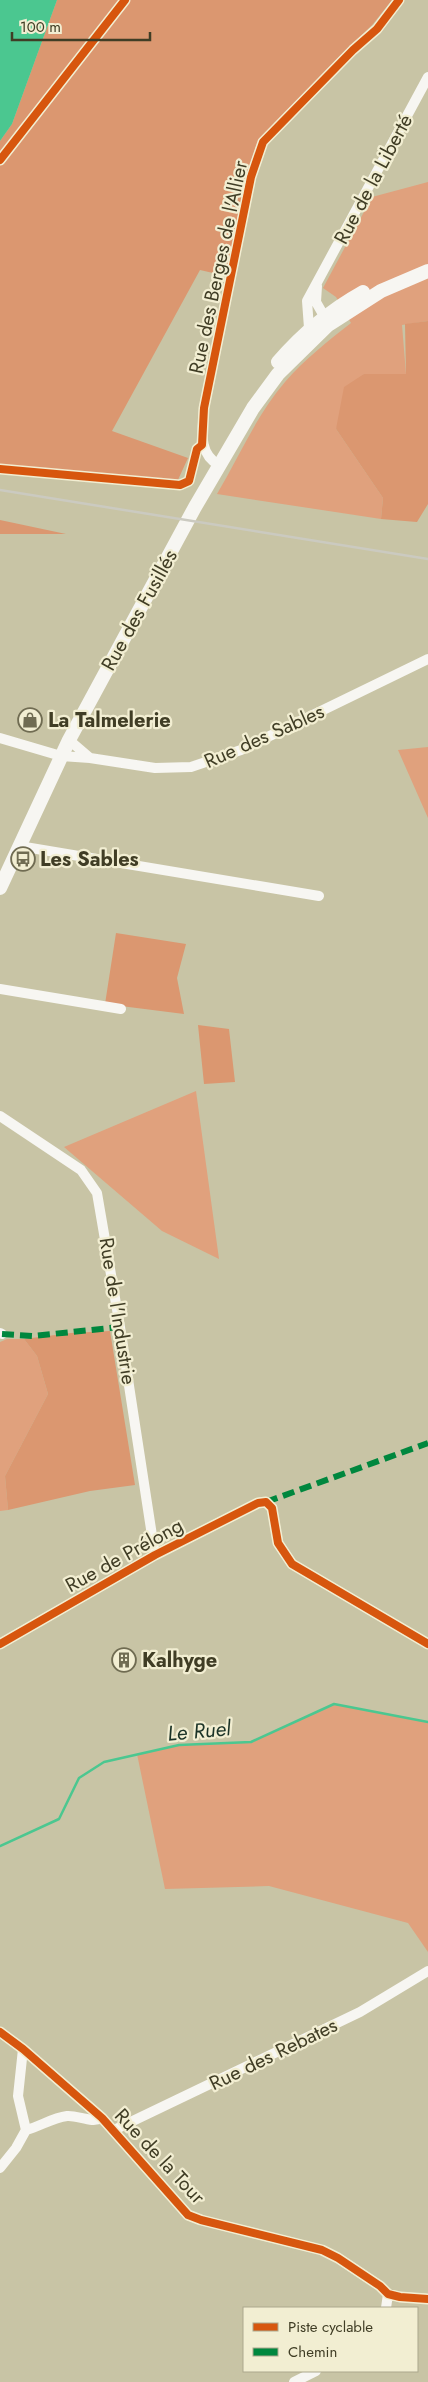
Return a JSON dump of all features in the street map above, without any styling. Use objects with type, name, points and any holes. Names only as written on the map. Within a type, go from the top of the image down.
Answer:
[{"type":"main road","points":[[326,321],[378,284],[428,264]]},
{"type":"main road","name":"Rue des Fusillés","points":[[0,888],[69,740],[218,465],[248,404],[273,368],[312,330],[381,291],[428,271]]},
{"type":"main road","name":"Rue des Fusillés","points":[[218,465],[253,408],[278,374],[326,321]]},
{"type":"street","name":"Rue des Berges de l'Allier","points":[[218,465],[202,445],[204,408],[251,177],[263,142],[340,63],[377,29],[399,0]]},
{"type":"street","name":"Rue de la Liberté","points":[[312,330],[307,301],[428,77]]},
{"type":"street","name":"Rue de la Liberté","points":[[318,281],[316,302],[326,321]]},
{"type":"street","points":[[278,374],[292,353],[312,330]]},
{"type":"street","name":"Rue des Sables","points":[[0,738],[61,756],[170,769],[191,767],[241,750],[428,660]]},
{"type":"street","points":[[69,740],[90,758]]},
{"type":"street","points":[[19,846],[319,896]]},
{"type":"street","points":[[0,989],[121,1009]]},
{"type":"street","name":"Rue de l'Industrie","points":[[0,1116],[81,1170],[97,1193],[114,1289],[155,1555]]},
{"type":"street","name":"Rue de Prélong","points":[[0,1644],[155,1555],[258,1502],[266,1502],[272,1508],[278,1543],[292,1564],[428,1644]]},
{"type":"street","name":"Rue des Rebates","points":[[114,2130],[360,2012],[428,1971]]},
{"type":"street","name":"Rue de la Tour","points":[[0,2032],[23,2049],[102,2118],[188,2215],[201,2220],[322,2250],[373,2281],[388,2294],[400,2298],[428,2299]]},
{"type":"street","points":[[23,2049],[18,2096],[26,2130]]},
{"type":"street","points":[[0,2168],[16,2148],[26,2130],[52,2119],[69,2116],[97,2120],[102,2118]]},
{"type":"street","points":[[386,2307],[388,2294]]},
{"type":"street","points":[[294,2382],[314,2372]]},
{"type":"shaded area","points":[[0,0],[57,0],[12,124],[0,141]]},
{"type":"shaded area","points":[[57,0],[392,0],[373,24],[260,139],[226,276],[200,270],[112,431],[188,458],[177,482],[0,465],[0,141],[12,124]]},
{"type":"shaded area","points":[[428,182],[428,321],[402,325],[406,374],[364,374],[336,429],[383,498],[381,519],[217,494],[257,422],[275,394],[309,358],[351,323],[336,297],[323,288],[372,197]]},
{"type":"shaded area","points":[[428,321],[428,504],[417,522],[381,519],[383,498],[336,429],[344,387],[364,374],[406,374],[405,324]]},
{"type":"shaded area","points":[[0,520],[66,534],[0,534]]},
{"type":"shaded area","points":[[428,747],[428,818],[398,750]]},
{"type":"shaded area","points":[[116,933],[186,944],[177,978],[184,1014],[105,1004]]},
{"type":"shaded area","points":[[198,1025],[229,1029],[235,1082],[204,1084]]},
{"type":"shaded area","points":[[196,1091],[219,1259],[162,1231],[64,1147]]},
{"type":"shaded area","points":[[110,1331],[135,1485],[90,1491],[8,1510],[5,1476],[48,1394],[37,1356],[24,1339],[71,1333]]},
{"type":"shaded area","points":[[7,1339],[24,1339],[37,1356],[48,1394],[5,1476],[8,1510],[0,1511],[0,1342]]},
{"type":"shaded area","points":[[334,1704],[428,1722],[428,1952],[408,1923],[269,1886],[165,1889],[137,1754],[179,1745],[251,1742]]},
{"type":"waterway","name":"Le Ruel","points":[[0,1846],[59,1819],[79,1778],[104,1762],[179,1745],[251,1742],[334,1704],[428,1722]]},
{"type":"railway","points":[[0,490],[428,559]]},
{"type":"marked path","points":[[2,1334],[33,1336],[120,1327]]},
{"type":"marked path","points":[[266,1502],[428,1443]]},
{"type":"cycle path","points":[[0,160],[125,0]]},
{"type":"cycle path","points":[[0,469],[180,485],[189,481],[197,449],[202,445],[204,408],[251,177],[263,142],[353,50],[377,29],[399,0]]},
{"type":"cycle path","points":[[0,1644],[155,1555],[258,1503],[266,1502],[272,1508],[278,1543],[292,1564],[428,1644]]},
{"type":"cycle path","points":[[0,2032],[23,2049],[102,2118],[188,2215],[201,2220],[322,2250],[338,2258],[380,2286],[388,2294],[428,2299]]},
{"type":"place","name":"La Talmelerie","points":[[30,720]]},
{"type":"place","name":"Les Sables","points":[[23,859]]},
{"type":"place","name":"Kalhyge","points":[[124,1660]]}]
